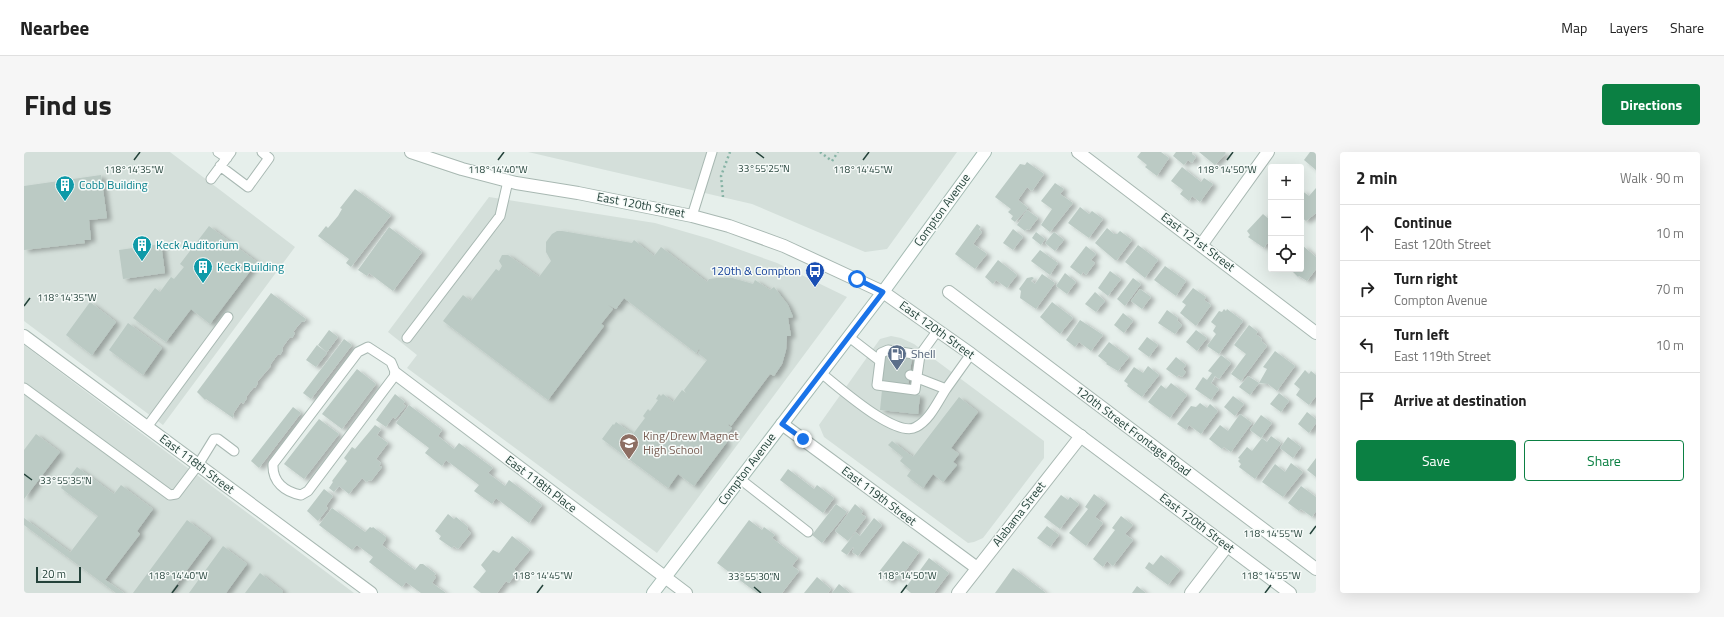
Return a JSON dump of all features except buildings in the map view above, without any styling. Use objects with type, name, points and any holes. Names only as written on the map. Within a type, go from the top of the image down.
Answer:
[{"type":"street","name":"East 120th Street","points":[[411,152],[462,169],[508,181],[692,216],[730,226],[784,246],[883,292],[971,354],[1290,593]]},
{"type":"street","name":"Compton Avenue","points":[[653,593],[883,292],[985,152]]},
{"type":"street","name":"East 121st Street","points":[[1078,152],[1202,244],[1316,333]]},
{"type":"street","points":[[1202,244],[1268,152]]},
{"type":"street","name":"120th Street Frontage Road","points":[[949,292],[1316,569]]},
{"type":"street","name":"East 118th Street","points":[[24,336],[371,593]]},
{"type":"street","name":"East 118th Place","points":[[396,374],[686,593]]},
{"type":"street","name":"East 119th Street","points":[[782,424],[977,568]]},
{"type":"street","name":"Alabama Street","points":[[958,593],[1080,436]]},
{"type":"street","points":[[1191,593],[1227,546]]},
{"type":"lane","points":[[211,179],[229,155],[218,152]]},
{"type":"lane","points":[[220,166],[248,187],[269,158],[262,152]]},
{"type":"lane","points":[[692,216],[712,152]]},
{"type":"lane","points":[[407,338],[500,216],[508,181]]},
{"type":"lane","points":[[147,427],[228,316]]},
{"type":"lane","points":[[920,355],[888,350],[881,353],[881,366],[877,385],[915,390],[913,376],[920,355],[938,330]]},
{"type":"lane","points":[[849,337],[881,366]]},
{"type":"lane","points":[[363,348],[372,348],[391,362],[396,374],[308,491],[301,495],[293,494],[279,484],[274,476],[273,464],[358,352],[363,348]]},
{"type":"lane","points":[[821,373],[888,423],[905,429],[914,428],[924,422],[971,354]]},
{"type":"lane","points":[[913,376],[946,389]]},
{"type":"lane","points":[[24,388],[170,495],[176,494],[198,465],[214,439],[218,439],[234,451]]},
{"type":"lane","points":[[740,479],[808,532]]},
{"type":"path","points":[[723,197],[721,176],[730,152]]},
{"type":"path","points":[[820,152],[832,161],[838,152]]},
{"type":"shaded area","points":[[24,152],[170,152],[295,247],[163,425],[24,321]]},
{"type":"shaded area","points":[[528,152],[957,152],[887,249],[865,252],[752,204]]},
{"type":"shaded area","name":"King/Drew Magnet High School","points":[[489,197],[655,223],[710,239],[777,263],[847,297],[657,553],[407,368],[417,355],[388,332]]},
{"type":"shaded area","points":[[891,336],[901,338],[914,344],[1044,441],[1044,458],[983,538],[974,542],[968,543],[824,437],[819,425],[880,339]]},
{"type":"shaded area","points":[[24,345],[354,593],[24,593]]},
{"type":"place","name":"Cobb Building","points":[[65,202]]},
{"type":"place","name":"Keck Auditorium","points":[[142,262]]},
{"type":"place","name":"Keck Building","points":[[203,284]]},
{"type":"place","name":"120th & Compton","points":[[815,288]]},
{"type":"place","name":"Shell","points":[[897,371]]},
{"type":"place","name":"King/Drew Magnet High School","points":[[629,460]]},
{"type":"route","points":[[803,439],[782,424],[883,292],[857,279]]}]
